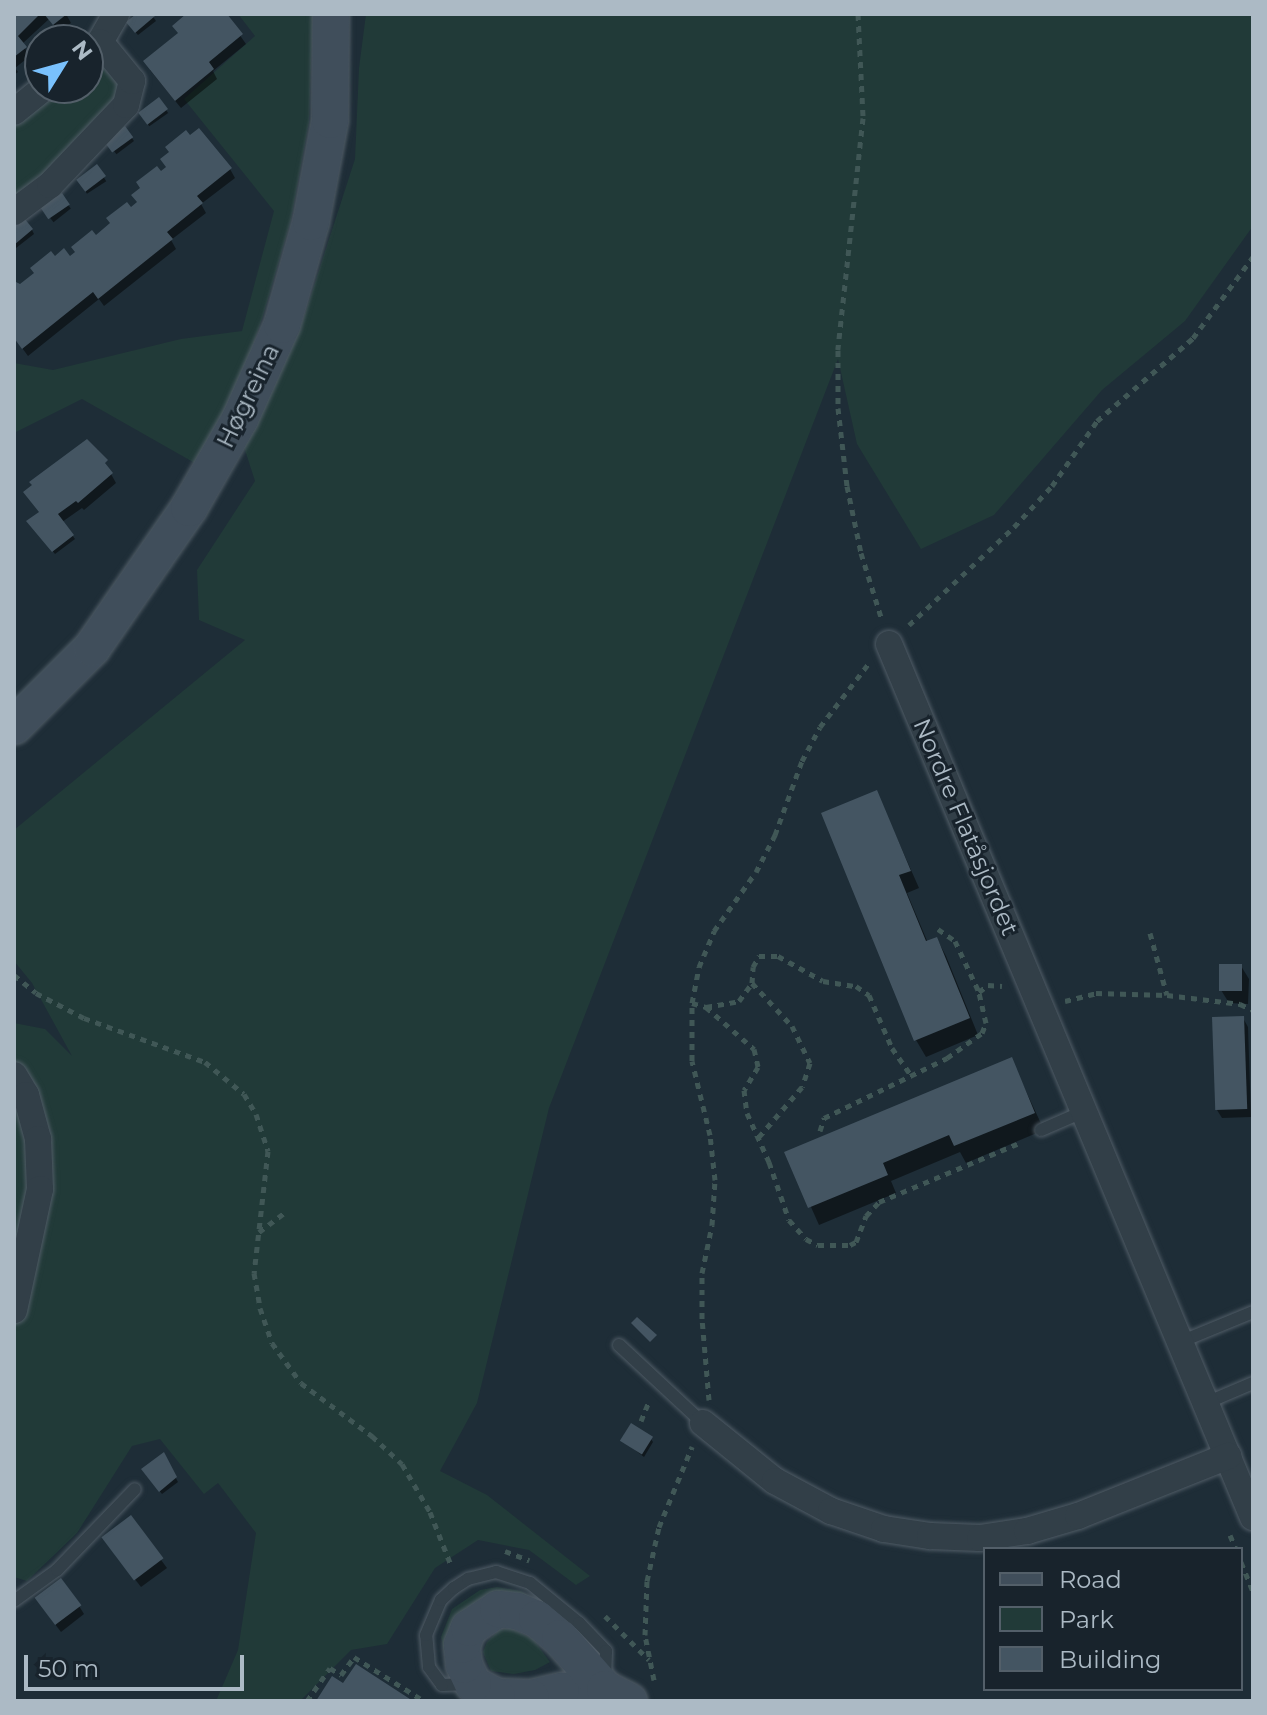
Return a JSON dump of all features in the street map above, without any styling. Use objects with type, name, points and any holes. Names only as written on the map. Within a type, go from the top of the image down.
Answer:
[{"type":"street","points":[[104,32],[116,14]]},
{"type":"street","name":"Høgreina","points":[[17,717],[92,648],[189,508],[240,419],[282,325],[311,222],[330,120],[331,14]]},
{"type":"street","points":[[14,212],[50,185],[126,105],[132,81],[104,56]]},
{"type":"street","name":"Nordre Flatåsjordet","points":[[889,644],[1253,1517]]},
{"type":"street","points":[[14,1075],[26,1095],[38,1139],[40,1189],[14,1310]]},
{"type":"street","points":[[703,1423],[775,1481],[831,1511],[884,1529],[930,1536],[980,1538],[1027,1531],[1078,1516],[1228,1456]]},
{"type":"street","points":[[498,1609],[517,1611],[537,1619],[630,1694],[561,1691],[531,1698],[497,1697],[473,1684],[464,1665],[462,1645],[469,1628],[498,1609]]},
{"type":"lane","points":[[1041,1130],[1085,1111]]},
{"type":"lane","points":[[1180,1342],[1253,1312]]},
{"type":"lane","points":[[619,1345],[703,1423]]},
{"type":"lane","points":[[1206,1403],[1253,1383]]},
{"type":"lane","points":[[14,1601],[57,1570],[135,1489]]},
{"type":"path","points":[[858,14],[863,118],[838,350],[838,408],[847,486],[861,553],[889,644]]},
{"type":"path","points":[[630,1694],[645,1635],[647,1581],[659,1527],[709,1403],[702,1319],[702,1273],[712,1225],[715,1180],[710,1135],[692,1061],[692,1003],[699,967],[714,931],[756,872],[775,835],[802,761],[820,727],[867,665],[1014,527],[1052,486],[1097,421],[1193,338],[1253,257]]},
{"type":"path","points":[[820,1131],[824,1118],[947,1058],[982,1033],[986,1023],[979,992],[955,941],[938,929]]},
{"type":"path","points":[[1150,933],[1167,995]]},
{"type":"path","points":[[706,1007],[739,1001],[752,983],[756,961],[771,954],[823,981],[846,983],[863,990],[873,1001],[892,1048],[910,1074]]},
{"type":"path","points":[[979,992],[988,985],[1015,987],[1026,969]]},
{"type":"path","points":[[14,975],[63,1008],[205,1062],[230,1079],[256,1114],[268,1151],[254,1273],[260,1308],[272,1343],[301,1383],[372,1436],[402,1464],[430,1512],[451,1565]]},
{"type":"path","points":[[752,983],[792,1026],[810,1063],[802,1087],[758,1138]]},
{"type":"path","points":[[1043,1010],[1073,997],[1096,993],[1167,995],[1240,1004],[1253,1010]]},
{"type":"path","points":[[692,1003],[706,1007],[748,1042],[758,1057],[758,1067],[746,1085],[743,1098],[789,1220],[806,1239],[830,1247],[856,1242],[866,1216],[879,1202],[1017,1144]]},
{"type":"path","points":[[258,1233],[286,1212]]},
{"type":"path","points":[[1243,1567],[1253,1592]]},
{"type":"path","points":[[307,1701],[330,1668],[341,1675],[354,1657],[424,1701]]},
{"type":"green space","points":[[238,14],[313,14],[309,122],[291,220],[263,316],[249,357],[200,466],[82,399],[14,433],[14,363],[53,370],[181,339],[242,331],[274,211],[184,99],[255,36]]},
{"type":"green space","points":[[366,14],[1253,14],[1253,226],[1185,321],[1102,390],[994,515],[921,549],[857,444],[838,359],[549,1108],[477,1403],[440,1471],[487,1495],[590,1576],[576,1585],[529,1550],[478,1540],[435,1568],[387,1644],[351,1650],[300,1701],[216,1701],[238,1650],[256,1533],[218,1483],[204,1494],[160,1439],[132,1446],[77,1533],[27,1581],[14,1577],[14,1023],[45,1029],[72,1056],[32,983],[14,961],[14,830],[245,640],[199,620],[197,570],[255,481],[244,447],[299,332],[355,159],[359,68]]},
{"type":"green space","points":[[104,68],[120,87],[116,102],[14,203],[14,124],[40,104],[104,104]]},
{"type":"green space","points":[[497,1587],[521,1591],[550,1610],[484,1598],[459,1615],[446,1662],[441,1637],[452,1609],[480,1590]]},
{"type":"green space","points":[[510,1628],[533,1639],[550,1662],[535,1670],[514,1674],[491,1671],[483,1652],[487,1642],[499,1630]]},
{"type":"building","points":[[14,14],[40,14],[30,24],[24,24],[24,30],[18,36],[24,43],[24,49],[14,57]]},
{"type":"building","points":[[44,14],[67,14],[54,24]]},
{"type":"building","points":[[136,14],[155,16],[135,33],[126,22]]},
{"type":"building","points":[[186,14],[227,14],[243,34],[209,62],[214,69],[175,101],[143,61],[178,33],[172,26]]},
{"type":"building","points":[[159,97],[168,109],[147,125],[138,113]]},
{"type":"building","points":[[125,126],[133,137],[112,153],[104,141]]},
{"type":"building","points":[[199,128],[232,168],[197,196],[203,203],[167,232],[173,239],[98,299],[93,292],[22,349],[14,338],[14,281],[20,284],[34,273],[30,268],[51,251],[55,256],[64,248],[70,256],[75,252],[71,247],[92,230],[96,235],[110,223],[106,218],[127,202],[131,207],[137,202],[131,195],[140,188],[136,182],[157,166],[161,171],[166,167],[160,159],[169,152],[165,147],[186,130],[190,135]]},
{"type":"building","points":[[97,164],[106,176],[85,192],[76,180]]},
{"type":"building","points":[[62,193],[70,205],[48,219],[40,208]]},
{"type":"building","points":[[24,218],[33,229],[14,245],[14,226]]},
{"type":"building","points":[[87,439],[108,460],[105,463],[113,473],[78,503],[76,501],[58,514],[74,535],[52,552],[26,521],[39,512],[23,492],[32,485],[29,482]]},
{"type":"building","points":[[877,790],[911,871],[899,875],[926,941],[937,937],[970,1018],[914,1041],[821,813]]},
{"type":"building","points":[[1219,964],[1242,964],[1242,991],[1219,991]]},
{"type":"building","points":[[1244,1016],[1247,1109],[1215,1110],[1212,1017]]},
{"type":"building","points":[[1012,1057],[1035,1113],[954,1146],[949,1135],[883,1163],[888,1175],[808,1208],[784,1152]]},
{"type":"building","points":[[637,1317],[657,1335],[650,1342],[631,1323]]},
{"type":"building","points":[[631,1423],[653,1437],[642,1455],[620,1441]]},
{"type":"building","points":[[164,1452],[177,1477],[159,1492],[141,1469]]},
{"type":"building","points":[[131,1515],[163,1558],[134,1580],[101,1537]]},
{"type":"building","points":[[61,1578],[81,1605],[55,1625],[35,1598]]},
{"type":"building","points":[[356,1664],[413,1701],[316,1701],[332,1676],[343,1683]]}]
